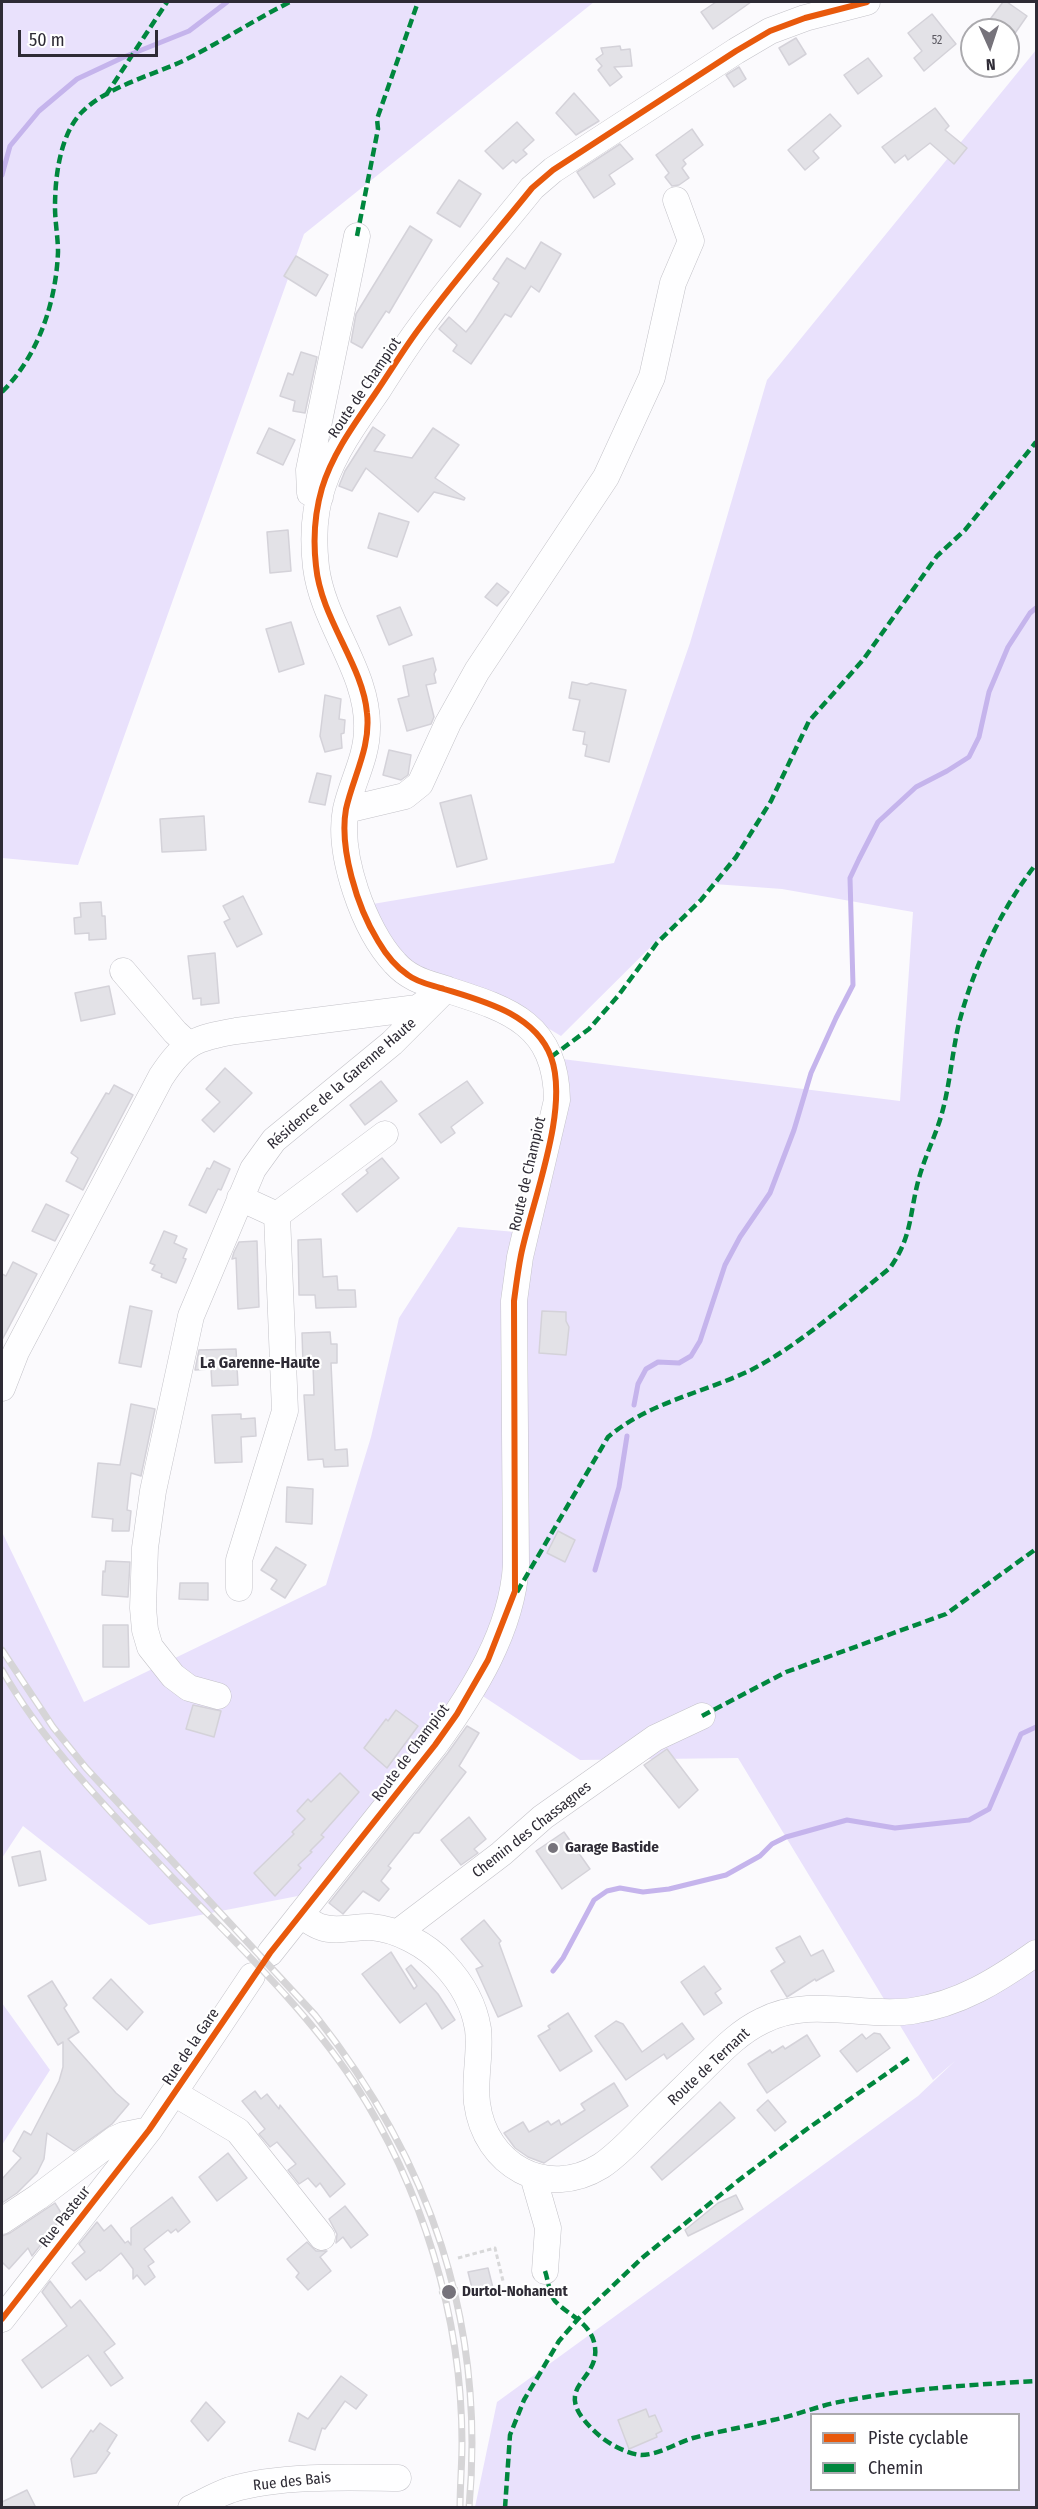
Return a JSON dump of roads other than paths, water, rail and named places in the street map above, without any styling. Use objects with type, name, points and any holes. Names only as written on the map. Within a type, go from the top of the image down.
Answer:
[{"type":"street","name":"Route de Champiot","points":[[300,1915],[457,1714],[488,1660],[514,1591],[514,1301],[520,1257],[552,1131],[557,1100],[557,1080],[551,1057],[544,1045],[520,1019],[493,1005],[420,982],[407,975],[378,941],[363,911],[352,879],[345,833],[346,810],[363,755],[368,714],[357,677],[321,593],[316,566],[315,529],[320,497],[340,446],[421,326],[539,182],[598,140],[736,51],[771,32],[804,18],[867,2]]},
{"type":"street","points":[[346,810],[405,796],[420,784],[448,723],[477,671],[606,477],[652,377],[673,283],[691,242],[676,200]]},
{"type":"street","name":"Route de Champiot","points":[[320,497],[310,493],[309,470],[357,236]]},
{"type":"street","points":[[123,971],[188,1044]]},
{"type":"street","name":"Résidence de la Garenne Haute","points":[[2,1388],[16,1352],[161,1077],[173,1058],[188,1044],[210,1035],[236,1030],[417,1008],[446,989]]},
{"type":"street","name":"Résidence de la Garenne Haute","points":[[218,1696],[189,1688],[173,1676],[150,1647],[143,1608],[145,1560],[153,1491],[191,1316],[253,1169],[274,1140],[392,1043],[446,989]]},
{"type":"street","points":[[277,1215],[385,1134]]},
{"type":"street","points":[[240,1198],[277,1215]]},
{"type":"street","points":[[239,1588],[239,1560],[285,1411],[277,1215]]},
{"type":"street","name":"Chemin des Chassagnes","points":[[397,1933],[501,1854],[543,1817],[654,1738],[702,1716]]},
{"type":"street","points":[[270,1953],[300,1915],[325,1928],[373,1927],[397,1933],[438,1957],[462,1988],[471,2005],[478,2029],[477,2103],[481,2122],[490,2141],[503,2158],[533,2176],[548,2228],[545,2271]]},
{"type":"street","name":"Route de Ternant","points":[[533,2176],[558,2179],[574,2177],[591,2171],[616,2156],[716,2056],[738,2036],[760,2021],[786,2010],[802,2008],[894,2012],[927,2008],[976,1992],[1036,1953]]},
{"type":"street","name":"Rue de la Gare","points":[[149,2130],[252,1977]]},
{"type":"street","points":[[174,2093],[238,2131],[322,2237]]},
{"type":"street","points":[[2,2220],[38,2197],[116,2139],[149,2130]]},
{"type":"street","name":"Rue Pasteur","points":[[2,2319],[149,2130]]},
{"type":"street","name":"Rue des Bais","points":[[191,2508],[231,2490],[278,2481],[343,2477],[398,2478]]},
{"type":"waterway","points":[[2,175],[10,146],[39,111],[77,79],[189,31],[227,2]]},
{"type":"waterway","points":[[634,1405],[638,1384],[646,1369],[658,1362],[679,1363],[691,1356],[700,1341],[725,1265],[740,1237],[770,1193],[794,1130],[811,1073],[853,985],[850,878],[859,859],[878,822],[916,787],[969,757],[979,737],[989,692],[1008,647],[1030,613],[1036,608]]},
{"type":"waterway","points":[[595,1570],[619,1487],[627,1436]]},
{"type":"waterway","points":[[553,1971],[563,1958],[594,1900],[607,1891],[620,1888],[643,1892],[669,1889],[726,1875],[760,1856],[772,1844],[786,1837],[847,1820],[895,1828],[969,1820],[989,1809],[1021,1734],[1036,1727]]},
{"type":"railway","points":[[2,1650],[53,1727],[86,1768],[315,2015],[355,2070],[390,2127],[419,2185],[442,2246],[458,2308],[468,2372],[472,2439],[469,2508]]},
{"type":"railway","points":[[2,1670],[38,1725],[79,1776],[312,2025],[353,2081],[377,2122],[399,2164],[418,2209],[446,2301],[455,2348],[460,2395],[462,2443],[460,2508]]},
{"type":"place","name":"Garage Bastide","points":[[553,1848]]},
{"type":"place","name":"Durtol-Nohanent","points":[[449,2292]]},
{"type":"district","name":"La Garenne-Haute","points":[[260,1364]]}]
